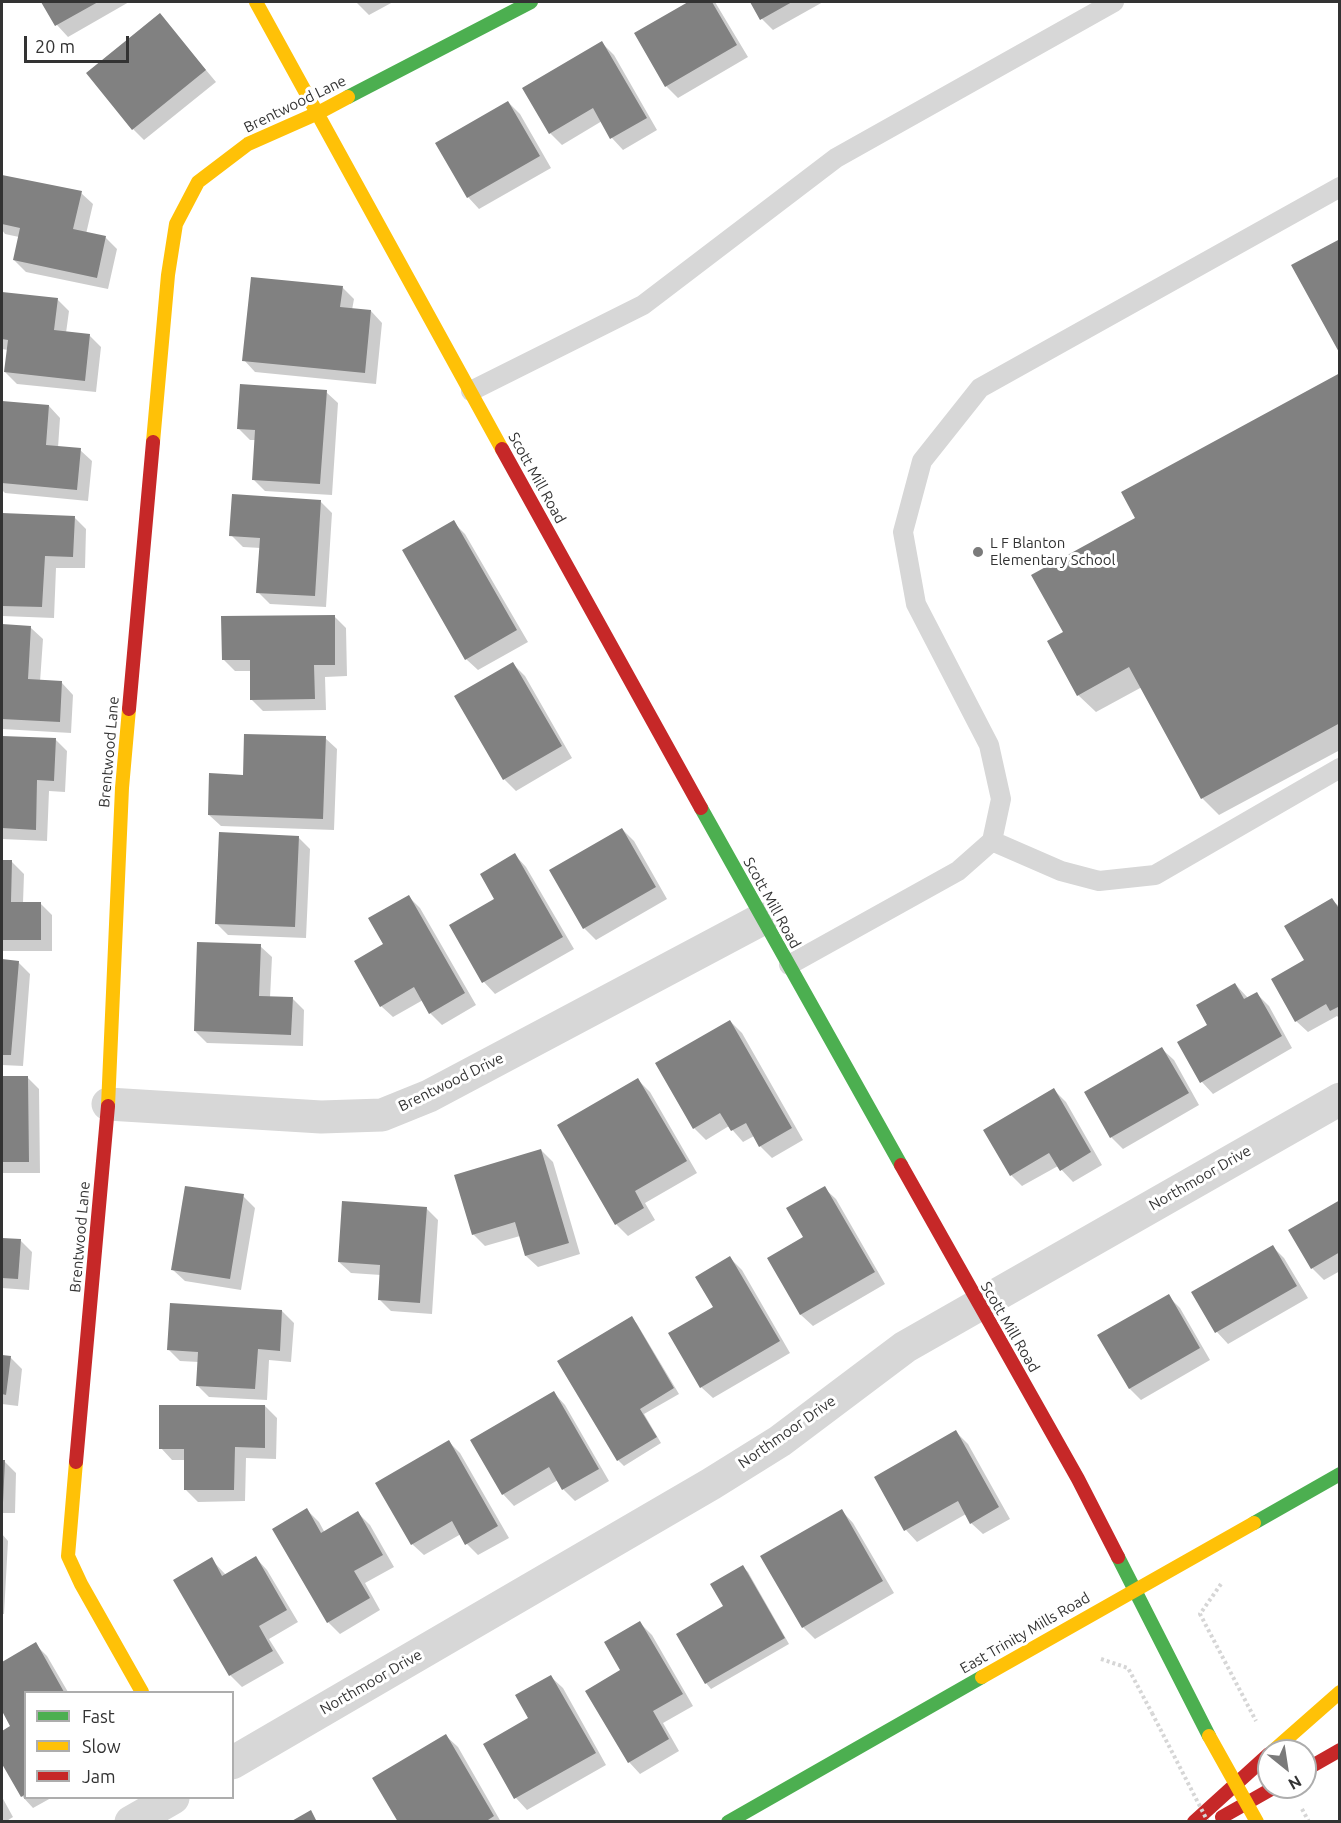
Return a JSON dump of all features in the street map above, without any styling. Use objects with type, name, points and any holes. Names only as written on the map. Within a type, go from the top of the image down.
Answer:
[{"type":"main road","name":"Scott Mill Road","points":[[256,2],[762,919],[1078,1479],[1209,1736],[1257,1821]]},
{"type":"main road","name":"Brentwood Lane","points":[[141,1691],[81,1584],[68,1556],[108,1104],[122,788],[168,275],[176,224],[198,182],[248,144],[318,113],[531,2]]},
{"type":"main road","name":"East Trinity Mills Road","points":[[728,1821],[1340,1474]]},
{"type":"main road","points":[[1287,1739],[1340,1692]]},
{"type":"main road","points":[[1317,1763],[1340,1750]]},
{"type":"main road","points":[[1194,1821],[1257,1766]]},
{"type":"main road","points":[[1215,1821],[1257,1797]]},
{"type":"street","name":"Brentwood Drive","points":[[108,1104],[321,1117],[382,1115],[429,1096],[762,919]]},
{"type":"street","name":"Northmoor Drive","points":[[234,1762],[711,1484],[780,1441],[905,1347],[1340,1099]]},
{"type":"street","points":[[131,1821],[170,1799]]},
{"type":"lane","points":[[471,391],[643,305],[836,158],[1114,2]]},
{"type":"lane","points":[[789,965],[958,871],[992,841],[1002,799],[989,745],[916,604],[903,532],[922,461],[980,388],[1340,187]]},
{"type":"lane","points":[[992,841],[1061,870],[1098,881],[1155,875],[1340,768]]},
{"type":"path","points":[[1221,1584],[1200,1614],[1257,1722]]},
{"type":"path","points":[[1101,1659],[1128,1668],[1208,1821]]},
{"type":"building","points":[[41,2],[98,2],[55,26]]},
{"type":"building","points":[[688,2],[712,2],[737,45],[665,87],[634,33]]},
{"type":"building","points":[[750,2],[792,2],[760,20]]},
{"type":"building","points":[[160,13],[206,70],[132,130],[86,73]]},
{"type":"building","points":[[602,41],[647,118],[610,139],[593,108],[549,134],[522,88]]},
{"type":"building","points":[[508,101],[540,156],[467,198],[435,143]]},
{"type":"building","points":[[2,175],[82,191],[73,229],[106,236],[97,278],[13,260],[20,228],[2,224]]},
{"type":"building","points":[[1340,239],[1340,354],[1291,265]]},
{"type":"building","points":[[251,277],[343,286],[340,307],[371,310],[365,373],[242,361]]},
{"type":"building","points":[[2,292],[58,298],[54,330],[90,334],[85,381],[4,372],[8,340],[2,339]]},
{"type":"building","points":[[1340,373],[1340,723],[1201,799],[1129,667],[1077,696],[1047,641],[1063,632],[1031,575],[1135,518],[1121,492]]},
{"type":"building","points":[[240,384],[327,390],[320,484],[252,480],[255,430],[237,429]]},
{"type":"building","points":[[2,401],[49,405],[46,445],[81,448],[77,490],[2,483]]},
{"type":"building","points":[[232,494],[321,500],[315,596],[256,593],[260,538],[229,536]]},
{"type":"building","points":[[2,513],[75,516],[73,557],[45,556],[42,607],[2,606]]},
{"type":"building","points":[[454,520],[517,630],[465,660],[402,550]]},
{"type":"building","points":[[335,615],[335,665],[314,665],[315,699],[250,700],[250,660],[222,660],[221,616]]},
{"type":"building","points":[[2,624],[31,626],[28,679],[62,681],[60,722],[2,719]]},
{"type":"building","points":[[513,662],[562,746],[503,780],[454,696]]},
{"type":"building","points":[[244,734],[326,736],[323,819],[208,815],[209,773],[243,775]]},
{"type":"building","points":[[2,736],[56,738],[54,781],[37,780],[36,830],[2,828]]},
{"type":"building","points":[[622,828],[656,887],[583,929],[549,870]]},
{"type":"building","points":[[219,832],[299,836],[295,927],[215,924]]},
{"type":"building","points":[[515,853],[563,937],[482,983],[449,925],[494,899],[480,874]]},
{"type":"building","points":[[2,860],[12,860],[11,902],[41,902],[41,940],[2,940]]},
{"type":"building","points":[[409,895],[465,993],[429,1014],[414,987],[380,1007],[354,961],[383,944],[368,918]]},
{"type":"building","points":[[1332,898],[1340,910],[1340,1006],[1330,1011],[1326,1004],[1295,1022],[1271,979],[1304,960],[1284,926]]},
{"type":"building","points":[[197,942],[261,944],[259,996],[293,997],[291,1035],[194,1031]]},
{"type":"building","points":[[2,959],[19,961],[11,1055],[2,1055]]},
{"type":"building","points":[[1235,983],[1244,999],[1257,992],[1282,1036],[1200,1083],[1177,1042],[1207,1025],[1196,1005]]},
{"type":"building","points":[[730,1020],[792,1128],[759,1147],[746,1123],[731,1131],[720,1113],[693,1129],[655,1063]]},
{"type":"building","points":[[1162,1047],[1189,1093],[1110,1138],[1084,1092]]},
{"type":"building","points":[[2,1076],[28,1076],[29,1162],[2,1162]]},
{"type":"building","points":[[638,1078],[687,1161],[635,1191],[644,1208],[615,1225],[557,1125]]},
{"type":"building","points":[[1054,1088],[1091,1152],[1060,1171],[1049,1153],[1010,1176],[983,1130]]},
{"type":"building","points":[[541,1149],[569,1243],[525,1256],[515,1222],[472,1235],[454,1175]]},
{"type":"building","points":[[185,1186],[244,1194],[230,1279],[171,1270]]},
{"type":"building","points":[[825,1186],[875,1272],[800,1315],[767,1258],[803,1237],[786,1208]]},
{"type":"building","points":[[1340,1200],[1340,1252],[1311,1269],[1288,1230]]},
{"type":"building","points":[[342,1201],[427,1207],[420,1303],[378,1300],[380,1265],[338,1262]]},
{"type":"building","points":[[2,1238],[21,1239],[18,1279],[2,1278]]},
{"type":"building","points":[[1273,1245],[1297,1286],[1215,1333],[1191,1292]]},
{"type":"building","points":[[730,1256],[780,1341],[700,1388],[668,1333],[713,1307],[695,1277]]},
{"type":"building","points":[[1169,1294],[1200,1348],[1129,1389],[1097,1335]]},
{"type":"building","points":[[170,1303],[282,1310],[280,1351],[258,1349],[255,1389],[196,1386],[198,1352],[167,1350]]},
{"type":"building","points":[[632,1316],[674,1388],[640,1409],[657,1437],[617,1461],[557,1361]]},
{"type":"building","points":[[2,1355],[11,1356],[6,1395],[2,1394]]},
{"type":"building","points":[[554,1391],[599,1469],[562,1490],[549,1467],[502,1495],[470,1440]]},
{"type":"building","points":[[159,1405],[265,1405],[265,1448],[235,1447],[234,1490],[184,1490],[184,1449],[159,1449]]},
{"type":"building","points":[[956,1430],[999,1507],[970,1524],[958,1501],[904,1531],[874,1477]]},
{"type":"building","points":[[449,1440],[498,1526],[465,1545],[452,1521],[411,1545],[375,1483]]},
{"type":"building","points":[[2,1460],[5,1460],[3,1503],[2,1503]]},
{"type":"building","points":[[307,1508],[321,1533],[358,1511],[383,1555],[354,1571],[370,1598],[327,1623],[272,1529]]},
{"type":"building","points":[[842,1509],[883,1581],[802,1628],[760,1556]]},
{"type":"building","points":[[256,1556],[287,1610],[259,1626],[273,1651],[229,1676],[173,1580],[212,1557],[222,1576]]},
{"type":"building","points":[[743,1565],[785,1638],[705,1684],[676,1634],[723,1606],[710,1584]]},
{"type":"building","points":[[640,1621],[683,1694],[653,1711],[669,1739],[628,1763],[585,1691],[620,1670],[604,1642]]},
{"type":"building","points":[[36,1642],[63,1691],[24,1691],[24,1795],[21,1797],[2,1764],[2,1731],[10,1726],[2,1711],[2,1662]]},
{"type":"building","points":[[551,1675],[596,1753],[514,1799],[483,1744],[528,1718],[515,1695]]},
{"type":"building","points":[[446,1734],[494,1816],[485,1822],[398,1822],[372,1778]]},
{"type":"building","points":[[311,1810],[317,1822],[290,1822]]},
{"type":"traffic: fast","points":[[348,97],[531,2]]},
{"type":"traffic: fast","points":[[701,808],[901,1165]]},
{"type":"traffic: fast","points":[[1254,1523],[1340,1474]]},
{"type":"traffic: fast","points":[[1118,1557],[1209,1736]]},
{"type":"traffic: fast","points":[[728,1822],[982,1677]]},
{"type":"traffic: slow","points":[[256,2],[502,449]]},
{"type":"traffic: slow","points":[[153,442],[168,275],[176,224],[198,182],[248,144],[348,97]]},
{"type":"traffic: slow","points":[[108,1106],[122,788],[129,709]]},
{"type":"traffic: slow","points":[[76,1462],[68,1556],[81,1584],[141,1691]]},
{"type":"traffic: slow","points":[[982,1677],[1254,1523]]},
{"type":"traffic: slow","points":[[1287,1739],[1340,1692]]},
{"type":"traffic: slow","points":[[1209,1736],[1257,1822]]},
{"type":"traffic: jam","points":[[129,709],[153,442]]},
{"type":"traffic: jam","points":[[502,449],[701,808]]},
{"type":"traffic: jam","points":[[76,1462],[108,1106]]},
{"type":"traffic: jam","points":[[901,1165],[1078,1479],[1118,1557]]},
{"type":"traffic: jam","points":[[1317,1763],[1340,1750]]},
{"type":"traffic: jam","points":[[1194,1822],[1257,1765]]},
{"type":"traffic: jam","points":[[1222,1817],[1257,1797]]},
{"type":"place","name":"L F Blanton Elementary School","points":[[978,552]]}]
